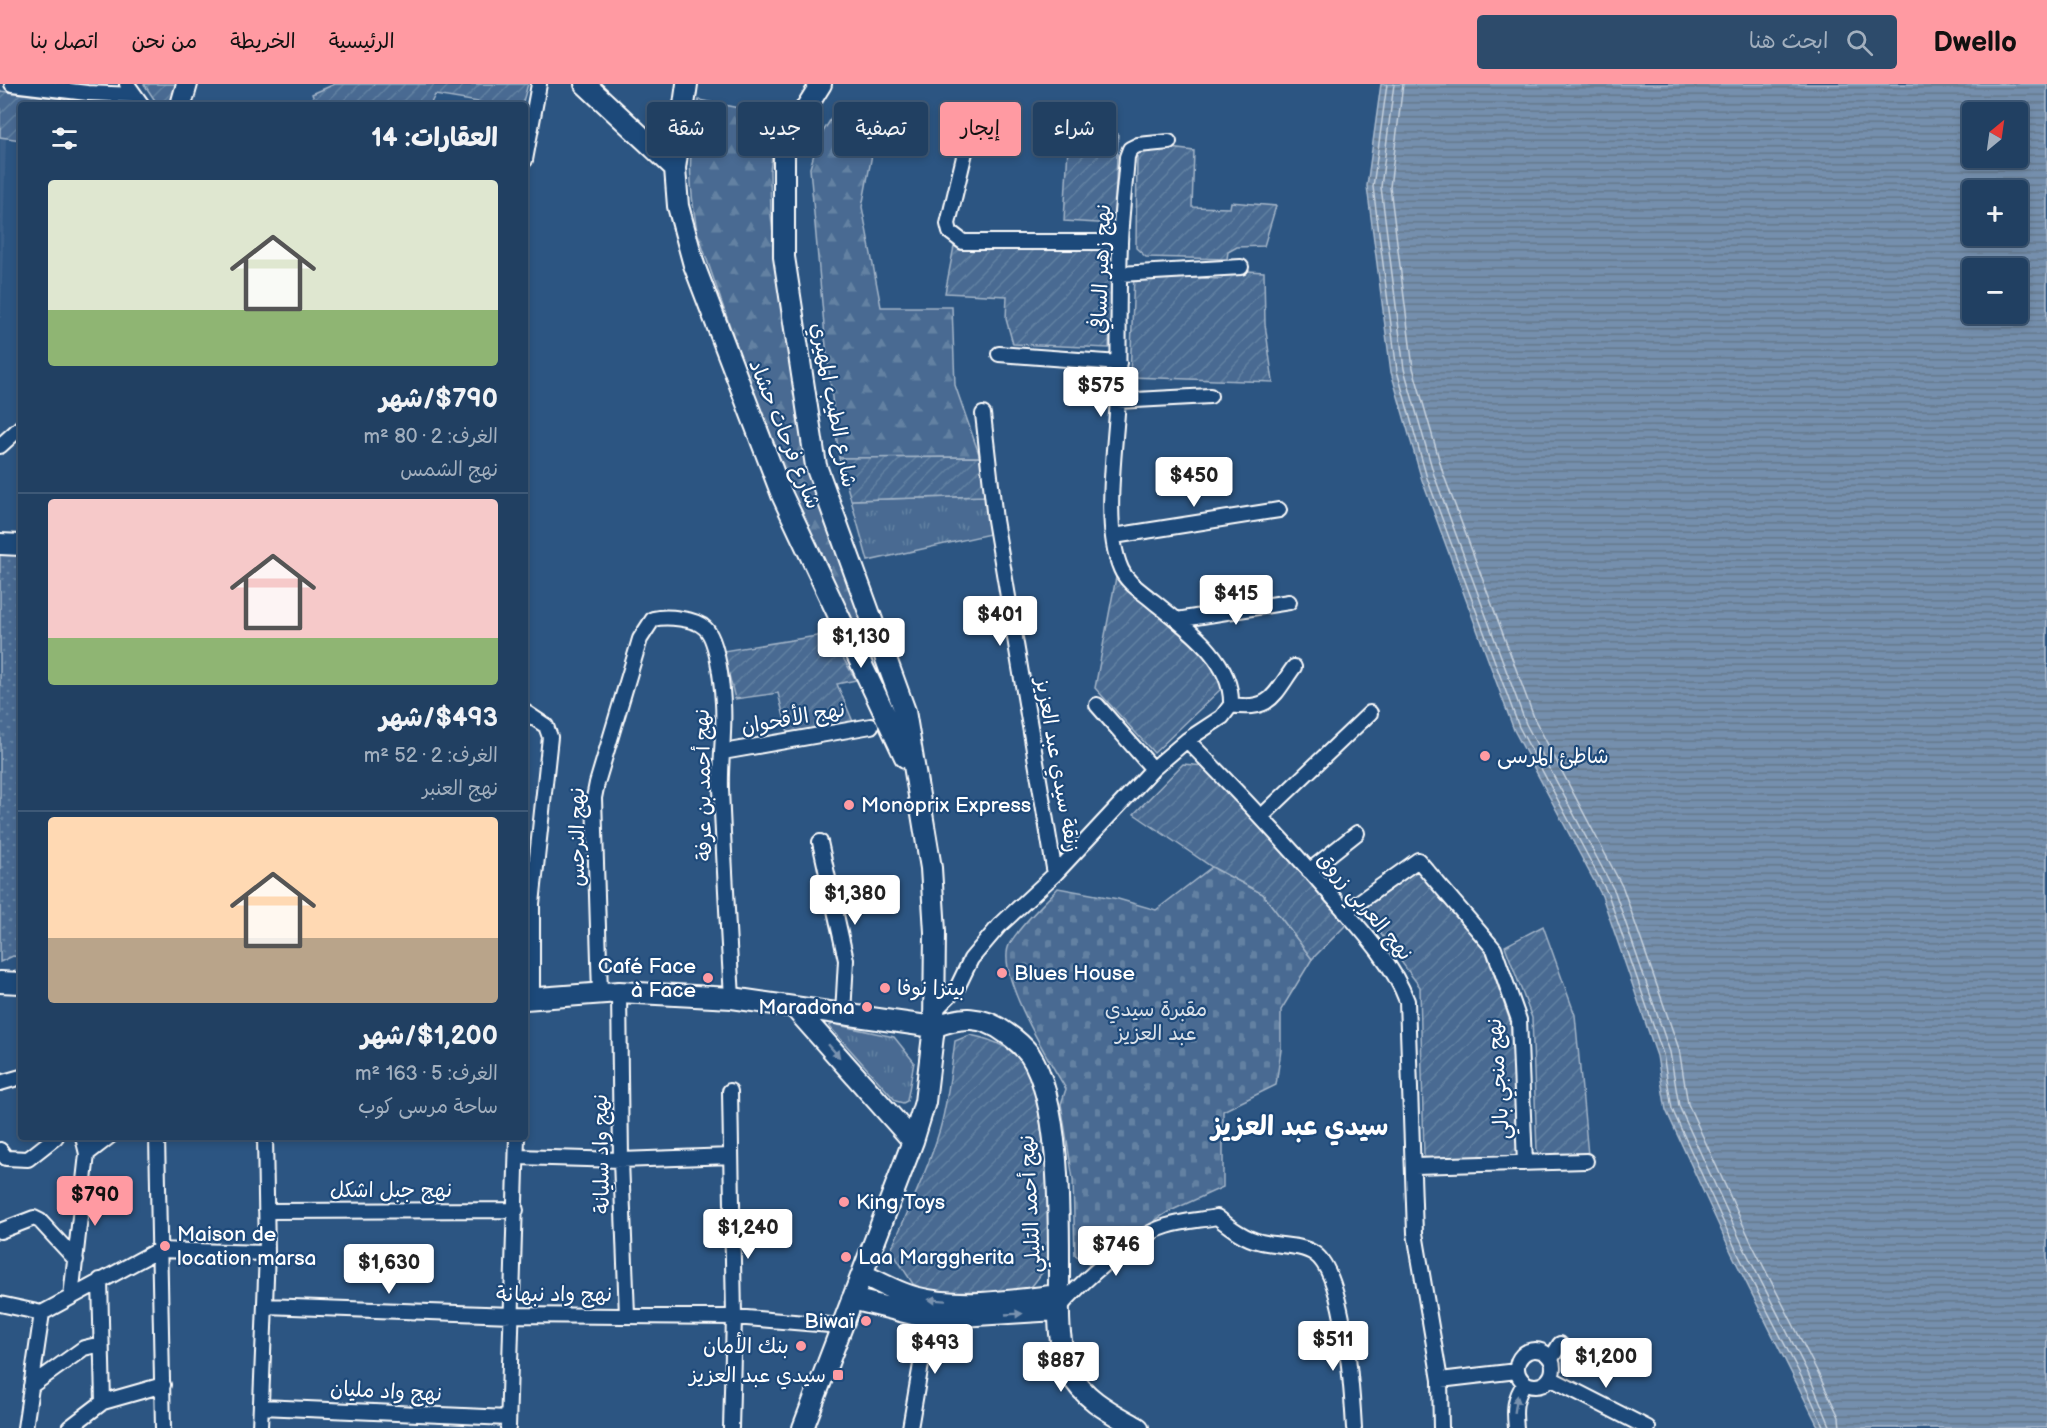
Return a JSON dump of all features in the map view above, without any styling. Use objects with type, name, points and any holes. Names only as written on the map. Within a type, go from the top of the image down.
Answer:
[{"type":"street","points":[[12,84],[87,93],[134,95]]},
{"type":"street","points":[[182,102],[187,84]]},
{"type":"street","points":[[529,118],[539,84]]},
{"type":"street","points":[[585,84],[675,168]]},
{"type":"street","name":"شارع فرحات حشاد","points":[[687,84],[675,168],[678,206],[691,255],[782,495],[877,694],[916,784]]},
{"type":"street","name":"شارع الطيب المهيري","points":[[803,1428],[913,1141],[925,1102],[934,1019],[935,932],[931,868],[905,711],[816,466],[784,257],[782,162],[784,148],[788,137],[821,84]]},
{"type":"street","name":"نهج زهير السافي","points":[[1169,142],[1138,145],[1130,149],[1120,242],[1118,401],[1112,506],[1114,536],[1120,568],[1128,580],[1177,620],[1218,661],[1228,676],[1232,689],[1231,705]]},
{"type":"street","points":[[964,156],[948,224],[956,238],[963,242],[1120,242]]},
{"type":"street","points":[[1120,274],[1241,267]]},
{"type":"street","points":[[999,354],[1119,363]]},
{"type":"street","points":[[1118,401],[1210,396]]},
{"type":"street","name":"زنقة سيدي عبد العزيز","points":[[983,414],[995,520],[1055,874]]},
{"type":"street","points":[[0,446],[18,430]]},
{"type":"street","points":[[1114,536],[1279,510]]},
{"type":"street","points":[[0,544],[18,545]]},
{"type":"street","points":[[1177,620],[1290,602]]},
{"type":"street","name":"نهج أحمد بن عرفة","points":[[653,619],[660,617],[694,622],[706,629],[712,639],[723,701],[720,786],[732,998]]},
{"type":"street","name":"نهج النرجس","points":[[610,992],[594,798],[599,772],[640,639],[653,619]]},
{"type":"street","points":[[877,694],[883,649]]},
{"type":"street","points":[[528,714],[546,726],[550,737],[532,904],[529,999],[610,992],[732,998],[843,1014],[934,1019],[957,988],[971,959],[985,941],[1055,874],[1153,769],[1187,740],[1222,717],[1231,705],[1251,708],[1271,698],[1294,667]]},
{"type":"street","points":[[1097,705],[1153,769]]},
{"type":"street","points":[[1262,816],[1370,712]]},
{"type":"street","name":"نهج الأقحوان","points":[[723,752],[872,726]]},
{"type":"street","name":"نهج العربي زروق","points":[[1187,740],[1262,816],[1345,912],[1398,978],[1407,1001],[1415,1166],[1415,1233],[1440,1380],[1441,1428]]},
{"type":"street","points":[[1309,871],[1357,833]]},
{"type":"street","points":[[820,842],[846,960],[843,1014]]},
{"type":"street","name":"نهج منجي بالي","points":[[1345,912],[1418,860],[1494,949],[1518,1020],[1525,1163]]},
{"type":"street","points":[[0,982],[18,983]]},
{"type":"street","name":"نهج واد سليانة","points":[[610,992],[621,1160],[627,1315]]},
{"type":"street","points":[[795,1008],[913,1141]]},
{"type":"street","name":"نهج أحمد التليلي","points":[[934,1019],[982,1020],[1015,1040],[1029,1055],[1038,1072],[1045,1090],[1050,1120],[1056,1183],[1064,1353],[1071,1374],[1081,1389],[1096,1403],[1138,1428]]},
{"type":"street","points":[[0,1083],[18,1078]]},
{"type":"street","points":[[730,1091],[734,1317],[731,1428]]},
{"type":"street","points":[[0,1150],[6,1158],[28,1159],[52,1140]]},
{"type":"street","points":[[71,1297],[87,1154],[84,1140]]},
{"type":"street","points":[[87,1154],[106,1140]]},
{"type":"street","points":[[157,1140],[163,1428]]},
{"type":"street","points":[[260,1428],[267,1253],[265,1140]]},
{"type":"street","points":[[508,1423],[517,1140]]},
{"type":"street","points":[[517,1157],[621,1160],[731,1156]]},
{"type":"street","name":"نهج منجي بالي","points":[[1415,1166],[1586,1161]]},
{"type":"street","name":"نهج جبل اشكل","points":[[266,1211],[516,1210]]},
{"type":"street","points":[[852,1299],[929,1318],[1061,1301],[1138,1241],[1168,1226],[1217,1217],[1243,1235],[1259,1242],[1306,1250],[1316,1255],[1331,1280],[1341,1312],[1354,1428]]},
{"type":"street","points":[[0,1231],[34,1218],[40,1221],[76,1260]]},
{"type":"street","points":[[0,1304],[42,1312],[158,1250],[267,1253]]},
{"type":"street","points":[[862,1274],[911,1296],[930,1301],[1061,1301]]},
{"type":"street","points":[[100,1280],[103,1402]]},
{"type":"street","name":"نهج واد نبهانة","points":[[265,1306],[513,1315],[734,1317],[842,1326]]},
{"type":"street","points":[[26,1428],[42,1312]]},
{"type":"street","points":[[910,1428],[929,1318]]},
{"type":"street","points":[[31,1386],[84,1348],[101,1344]]},
{"type":"street","points":[[1551,1359],[1560,1344]]},
{"type":"street","points":[[1440,1380],[1521,1377],[1539,1386],[1550,1378],[1553,1372],[1551,1359],[1546,1353],[1532,1350],[1520,1358],[1521,1377],[1514,1405],[1516,1428]]},
{"type":"street","points":[[1550,1378],[1648,1428]]},
{"type":"street","points":[[69,1428],[103,1402],[163,1385]]},
{"type":"street","name":"نهج واد مليان","points":[[262,1407],[508,1423]]},
{"type":"shaded area","points":[[0,137],[6,138],[1,318],[0,318]]},
{"type":"green space","points":[[144,84],[178,84],[173,102],[156,102]]},
{"type":"green space","points":[[335,84],[528,84],[523,102],[478,102],[435,95],[432,102],[315,102],[312,94]]},
{"type":"green space","points":[[0,91],[85,102],[18,102],[18,140],[0,137]]},
{"type":"green space","points":[[726,105],[738,108],[738,156],[772,156],[770,171],[771,215],[779,290],[808,467],[874,650],[871,666],[790,500],[697,231],[691,156],[726,156]]},
{"type":"green space","points":[[834,114],[834,156],[872,156],[862,207],[881,307],[952,307],[955,385],[980,457],[839,458],[825,337],[810,168],[813,156],[822,156],[822,133]]},
{"type":"green space","points":[[1116,134],[1118,134],[1114,224],[1064,221],[1068,156],[1116,156]]},
{"type":"green space","points":[[1145,145],[1194,151],[1192,207],[1230,208],[1231,202],[1276,206],[1264,246],[1237,247],[1228,252],[1227,259],[1146,257],[1136,248],[1137,152]]},
{"type":"green space","points":[[956,236],[1114,244],[1109,348],[1013,344],[1006,319],[1007,296],[945,293]]},
{"type":"green space","points":[[1231,270],[1264,272],[1265,324],[1273,382],[1130,377],[1134,275],[1221,279]]},
{"type":"green space","points":[[980,457],[985,496],[851,500],[839,458]]},
{"type":"green space","points":[[985,496],[990,534],[868,561],[851,500]]},
{"type":"green space","points":[[0,548],[18,549],[18,957],[13,956],[0,962]]},
{"type":"green space","points":[[1117,572],[1222,670],[1222,688],[1154,753],[1095,688]]},
{"type":"green space","points":[[829,634],[856,680],[837,684],[854,724],[789,737],[778,693],[735,699],[723,651]]},
{"type":"green space","points":[[1183,764],[1204,766],[1294,862],[1346,925],[1312,959],[1263,894],[1212,867],[1134,814]]},
{"type":"green space","name":"مقبرة سيدي عبد العزيز","points":[[1212,867],[1263,894],[1312,959],[1281,1010],[1281,1050],[1276,1085],[1223,1111],[1223,1187],[1168,1212],[1090,1264],[1075,1255],[1073,1179],[1061,1104],[1066,1089],[1037,1038],[1016,994],[1009,974],[1007,956],[1010,943],[1058,888],[1118,899],[1156,910]]},
{"type":"green space","points":[[1417,870],[1486,952],[1510,1021],[1516,1074],[1519,1154],[1514,1159],[1427,1160],[1424,1156],[1420,987],[1363,910]]},
{"type":"green space","points":[[1543,926],[1575,1015],[1588,1155],[1543,1157],[1537,1150],[1532,1018],[1505,946]]},
{"type":"green space","points":[[833,1024],[894,1037],[914,1062],[907,1101],[903,1103],[896,1101],[829,1026]]},
{"type":"green space","points":[[970,1035],[1001,1045],[1020,1059],[1032,1084],[1038,1107],[1045,1160],[1051,1261],[1032,1286],[1016,1292],[927,1291],[913,1284],[891,1250],[924,1175],[940,1129],[955,1041]]},
{"type":"water","points":[[1381,84],[2047,84],[2047,1428],[1819,1428],[1732,1254],[1666,1110],[1657,1056],[1602,896],[1514,730],[1422,480],[1391,372],[1367,186]]},
{"type":"place","name":"شاطئ المرسى","points":[[1485,756]]},
{"type":"place","name":"Monoprix Express","points":[[849,805]]},
{"type":"place","name":"Blues House","points":[[1002,973]]},
{"type":"place","name":"Café Face à Face","points":[[708,978]]},
{"type":"place","name":"بيتزا نوفا","points":[[885,988]]},
{"type":"place","name":"Maradona","points":[[867,1007]]},
{"type":"place","name":"King Toys","points":[[844,1202]]},
{"type":"place","name":"Maison de location marsa","points":[[165,1246]]},
{"type":"place","name":"Laa Marggherita","points":[[846,1257]]},
{"type":"place","name":"Biwaï","points":[[866,1321]]},
{"type":"place","name":"بنك الأمان","points":[[801,1346]]},
{"type":"place","name":"سيدي عبد العزيز","points":[[838,1375]]},
{"type":"district","name":"سيدي عبد العزيز","points":[[1300,1126]]}]
